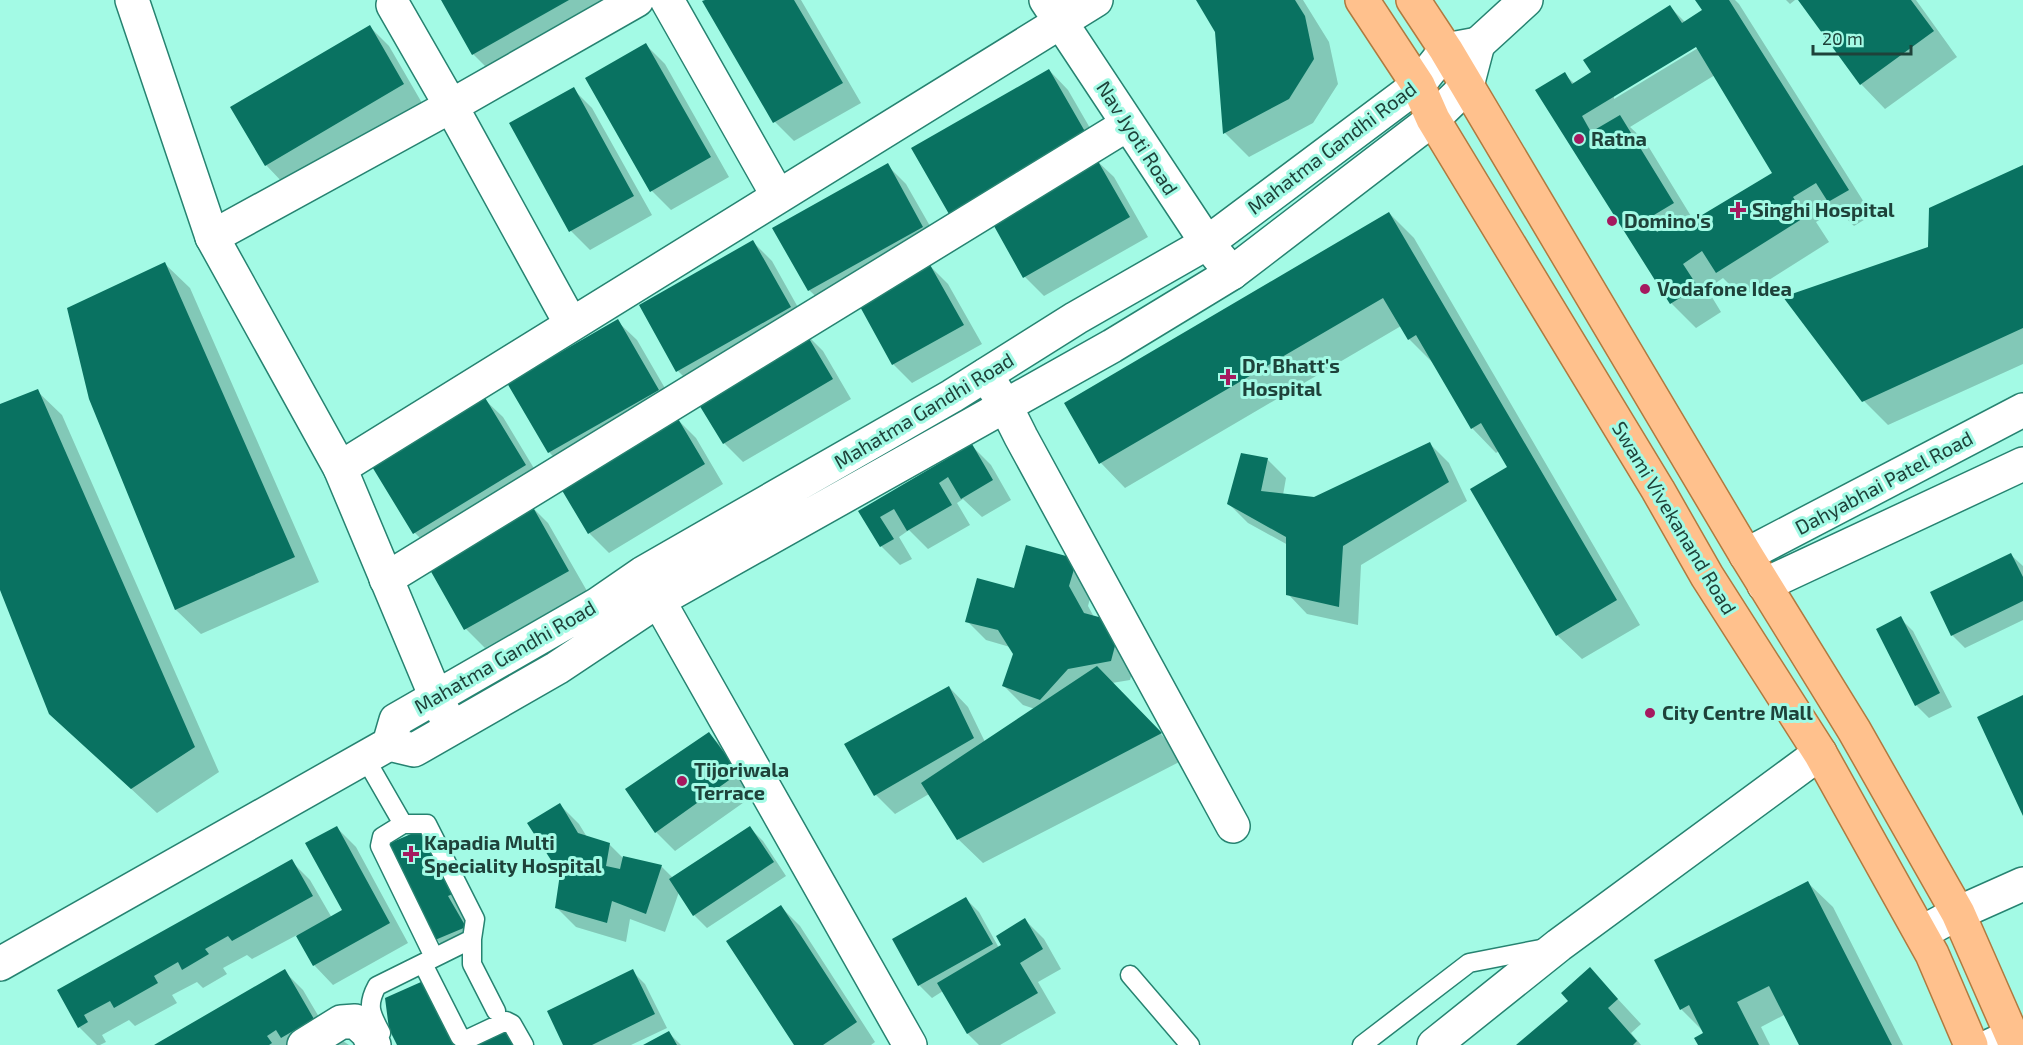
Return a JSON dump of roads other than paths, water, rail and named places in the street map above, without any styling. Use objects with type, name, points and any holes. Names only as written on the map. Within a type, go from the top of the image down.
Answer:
[{"type":"main road","name":"Swami Vivekanand Road","points":[[1362,0],[1418,85],[1433,119],[1652,480],[1707,576],[1820,753],[1932,954],[1971,1045]]},
{"type":"main road","points":[[1413,0],[1446,50],[1746,555],[1854,730],[1958,913],[2007,1042]]},
{"type":"street","points":[[132,0],[212,237],[340,468],[436,697],[451,727]]},
{"type":"street","points":[[212,237],[451,106],[637,0]]},
{"type":"street","points":[[667,0],[778,196]]},
{"type":"street","points":[[340,468],[778,196],[1054,11],[1096,0]]},
{"type":"street","points":[[1446,50],[1478,44],[1526,0]]},
{"type":"street","points":[[393,5],[571,324]]},
{"type":"street","name":"Nav Jyoti Road","points":[[1054,11],[1207,243],[1232,273]]},
{"type":"street","points":[[1467,86],[1478,44]]},
{"type":"street","name":"Mahatma Gandhi Road","points":[[377,751],[414,750],[557,669],[651,587],[1076,318],[1207,243],[1418,85],[1446,50]]},
{"type":"street","name":"Mahatma Gandhi Road","points":[[377,751],[396,720],[598,604],[651,587],[1005,405],[1112,346],[1232,273],[1433,119],[1467,86]]},
{"type":"street","points":[[386,579],[1128,124]]},
{"type":"street","points":[[986,375],[1005,405],[1233,826]]},
{"type":"street","name":"Dahyabhai Patel Road","points":[[1746,555],[2023,410]]},
{"type":"street","points":[[1764,585],[2023,464]]},
{"type":"street","points":[[651,587],[910,1045]]},
{"type":"street","points":[[0,964],[377,751]]},
{"type":"street","points":[[1434,1045],[1559,945],[1820,753]]},
{"type":"street","points":[[1921,933],[1958,913],[2023,884]]},
{"type":"street","points":[[304,1045],[340,1022],[356,1021],[367,1032],[374,1045]]},
{"type":"lane","points":[[377,751],[403,824]]},
{"type":"lane","points":[[496,1011],[472,964],[471,939],[475,919],[427,824],[403,824],[382,837],[380,846],[460,1037],[468,1039],[506,1021],[512,1024],[524,1045]]},
{"type":"lane","points":[[387,1045],[371,1013],[370,998],[377,986],[471,939]]},
{"type":"lane","points":[[1362,1045],[1469,963],[1559,945]]},
{"type":"lane","points":[[1130,975],[1190,1045]]},
{"type":"place","name":"Ratna","points":[[1579,139]]},
{"type":"place","name":"Singhi Hospital","points":[[1738,210]]},
{"type":"place","name":"Domino's","points":[[1612,221]]},
{"type":"place","name":"Vodafone Idea","points":[[1645,289]]},
{"type":"place","name":"Dr. Bhatt's Hospital","points":[[1228,377]]},
{"type":"place","name":"City Centre Mall","points":[[1650,713]]},
{"type":"place","name":"Tijoriwala Terrace","points":[[682,781]]},
{"type":"place","name":"Kapadia Multi Speciality Hospital","points":[[411,854]]}]
